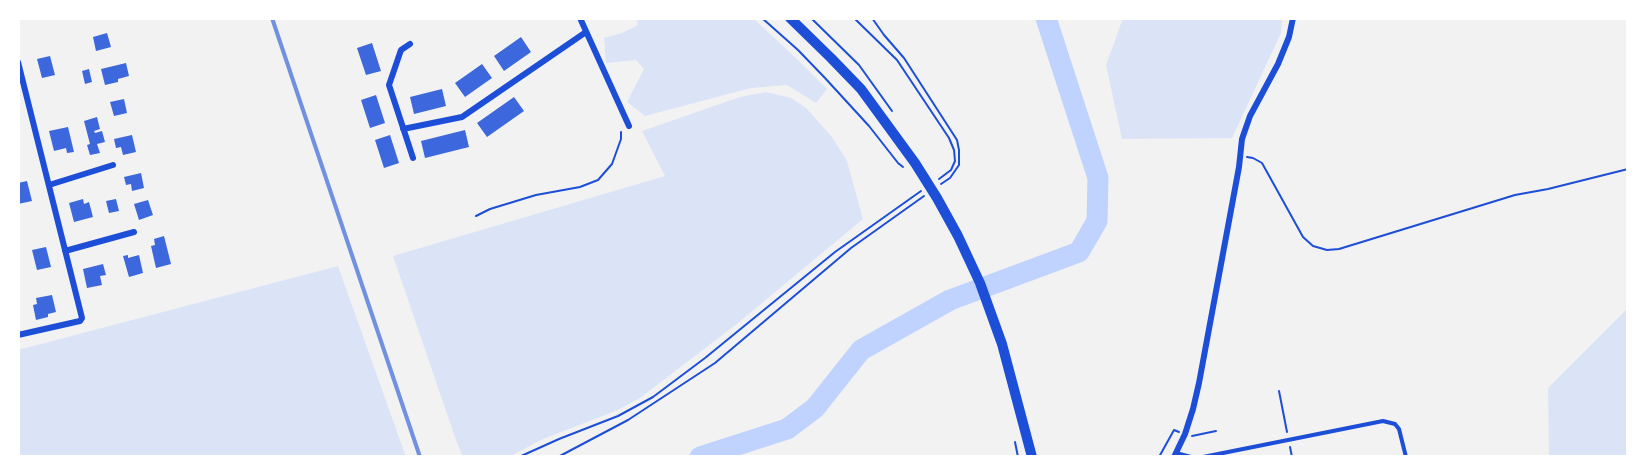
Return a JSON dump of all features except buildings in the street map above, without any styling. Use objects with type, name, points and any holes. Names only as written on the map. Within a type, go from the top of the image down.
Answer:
[{"type":"main road","points":[[790,18],[861,89],[910,165],[937,198],[958,236],[980,283],[1002,344],[1032,457]]},
{"type":"street","points":[[580,18],[629,126]]},
{"type":"street","points":[[1175,455],[1185,434],[1195,400],[1241,156],[1242,139],[1250,116],[1278,64],[1293,18]]},
{"type":"street","points":[[403,129],[462,117],[586,32]]},
{"type":"street","points":[[410,45],[401,50],[389,85],[412,158]]},
{"type":"street","points":[[18,62],[82,318],[80,321],[18,335]]},
{"type":"street","points":[[49,185],[113,165]]},
{"type":"street","points":[[65,251],[134,232]]},
{"type":"lane","points":[[1203,457],[1383,421],[1389,421],[1399,429],[1406,457]]},
{"type":"lane","points":[[1175,455],[1191,457]]},
{"type":"path","points":[[762,18],[825,78],[869,126],[898,163],[910,165]]},
{"type":"path","points":[[854,18],[897,60],[949,138],[954,150],[955,161],[948,172],[934,183]]},
{"type":"path","points":[[872,18],[904,58],[957,140],[959,165],[950,178],[938,186]]},
{"type":"path","points":[[476,216],[490,209],[536,195],[580,187],[598,180],[612,164],[622,130]]},
{"type":"path","points":[[1241,156],[1253,158],[1262,163],[1303,237],[1313,246],[1327,250],[1339,249],[1515,195],[1628,169]]},
{"type":"path","points":[[917,187],[923,196]]},
{"type":"path","points":[[519,457],[618,416],[653,396],[714,351],[835,252],[924,189]]},
{"type":"path","points":[[558,457],[635,416],[715,363],[851,248],[930,191]]},
{"type":"path","points":[[1279,391],[1292,457]]},
{"type":"path","points":[[1196,435],[1216,431]]},
{"type":"shaded area","points":[[636,18],[753,18],[827,89],[816,103],[787,85],[751,88],[645,116],[627,102],[644,69],[636,60],[606,63],[604,38],[638,25]]},
{"type":"shaded area","points":[[1123,18],[1282,18],[1281,33],[1232,138],[1122,139],[1106,65]]},
{"type":"shaded area","points":[[766,92],[791,98],[806,108],[832,137],[847,161],[863,219],[738,323],[640,398],[618,410],[543,439],[509,457],[463,457],[393,256],[665,176],[642,131],[740,97]]},
{"type":"shaded area","points":[[338,266],[406,457],[18,457],[18,350]]},
{"type":"shaded area","points":[[1628,308],[1628,457],[1549,457],[1548,388]]},
{"type":"waterway","points":[[700,457],[787,429],[815,408],[861,350],[950,300],[1079,252],[1097,221],[1098,178],[1046,18]]},
{"type":"railway","points":[[272,18],[420,457]]}]
